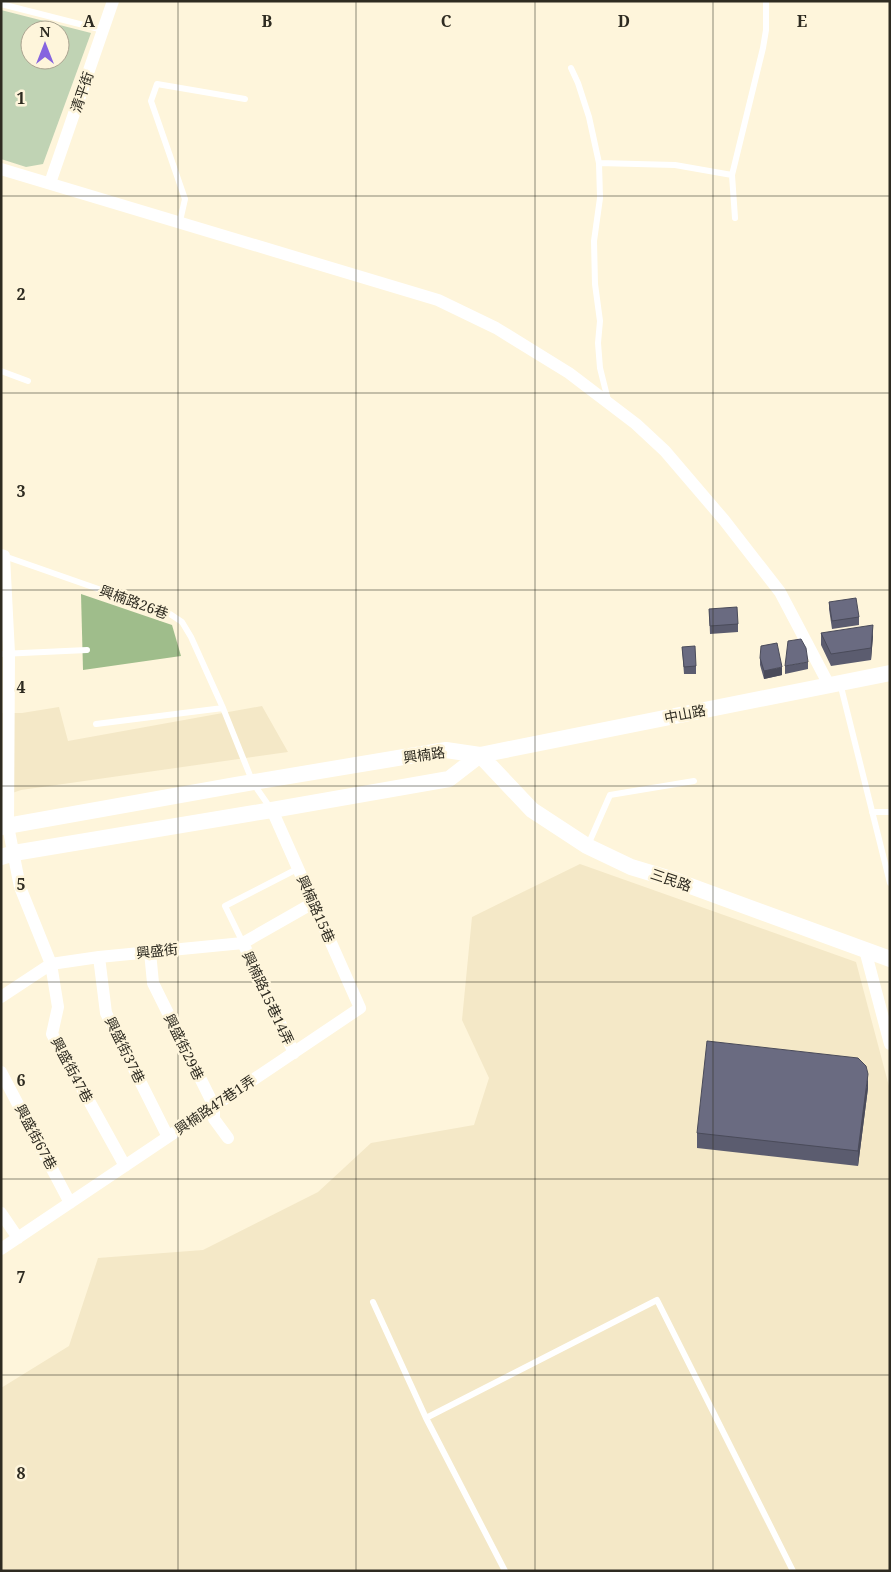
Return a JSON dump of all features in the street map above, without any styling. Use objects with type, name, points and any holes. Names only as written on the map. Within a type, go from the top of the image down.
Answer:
[{"type":"street","name":"清平街","points":[[50,183],[113,1]]},
{"type":"street","points":[[1,169],[180,221],[438,300],[496,328],[569,373],[636,424],[665,451],[693,483],[780,592],[834,684]]},
{"type":"street","name":"興盛街47巷","points":[[3,556],[5,826],[8,855],[51,964],[58,1007],[52,1034],[125,1166]]},
{"type":"street","name":"中山路","points":[[480,755],[890,673]]},
{"type":"street","name":"興楠路","points":[[5,826],[446,750],[480,755]]},
{"type":"street","name":"興楠路","points":[[8,855],[449,778],[480,755]]},
{"type":"street","name":"三民路","points":[[480,755],[532,810],[587,846],[631,866],[890,959]]},
{"type":"street","name":"興楠路15巷","points":[[272,810],[360,1008]]},
{"type":"street","name":"興盛街","points":[[1,998],[51,964],[99,957],[242,943],[313,904]]},
{"type":"street","name":"興楠路15巷14弄","points":[[242,943],[294,1053]]},
{"type":"street","points":[[864,950],[890,1044]]},
{"type":"street","name":"興盛街29巷","points":[[150,952],[153,983],[214,1106],[214,1119],[228,1138]]},
{"type":"street","name":"興盛街37巷","points":[[99,957],[106,1013],[168,1137]]},
{"type":"street","name":"興楠路47巷1弄","points":[[1,1249],[360,1008]]},
{"type":"street","name":"興盛街67巷","points":[[1,1072],[70,1203]]},
{"type":"street","points":[[1,1213],[18,1238]]},
{"type":"lane","points":[[735,218],[732,174],[763,48],[766,1]]},
{"type":"lane","points":[[1,4],[103,30]]},
{"type":"lane","points":[[571,68],[589,117],[599,163],[600,198],[594,241],[595,284],[600,321],[598,343],[600,368],[609,404]]},
{"type":"lane","points":[[180,221],[185,199],[151,101],[157,84],[245,99]]},
{"type":"lane","points":[[599,163],[676,164],[732,174]]},
{"type":"lane","points":[[1,371],[28,381]]},
{"type":"lane","name":"興楠路26巷","points":[[3,556],[170,614],[182,622],[223,708],[253,783],[272,810]]},
{"type":"lane","points":[[5,653],[87,650]]},
{"type":"lane","points":[[834,684],[872,812],[890,883]]},
{"type":"lane","points":[[96,724],[223,708]]},
{"type":"lane","points":[[587,846],[610,795],[694,781]]},
{"type":"lane","points":[[872,812],[890,812]]},
{"type":"lane","points":[[242,943],[225,906],[297,869]]},
{"type":"lane","points":[[426,1418],[657,1300],[793,1571]]},
{"type":"lane","points":[[373,1302],[426,1418],[505,1571]]},
{"type":"shaded area","points":[[262,706],[288,752],[21,790],[1,797],[1,713],[22,713],[59,707],[68,741]]},
{"type":"shaded area","points":[[580,864],[856,962],[890,1090],[890,1571],[1,1571],[1,1388],[69,1346],[98,1258],[203,1250],[318,1192],[371,1143],[474,1125],[489,1078],[462,1020],[472,917]]},
{"type":"green space","points":[[1,10],[40,20],[20,20],[20,70],[70,70],[70,28],[91,33],[43,164],[26,167],[1,159]]},
{"type":"green space","points":[[81,594],[172,625],[181,656],[83,670]]},
{"type":"building","points":[[856,598],[859,617],[832,621],[829,602]]},
{"type":"building","points":[[737,607],[738,624],[710,626],[709,609]]},
{"type":"building","points":[[873,625],[871,648],[831,654],[821,633]]},
{"type":"building","points":[[801,639],[806,648],[808,662],[785,666],[788,641]]},
{"type":"building","points":[[777,643],[782,667],[764,671],[760,658],[761,646]]},
{"type":"building","points":[[695,646],[696,666],[684,667],[682,647]]},
{"type":"building","points":[[707,1041],[858,1058],[866,1066],[868,1074],[858,1151],[697,1133]]}]
